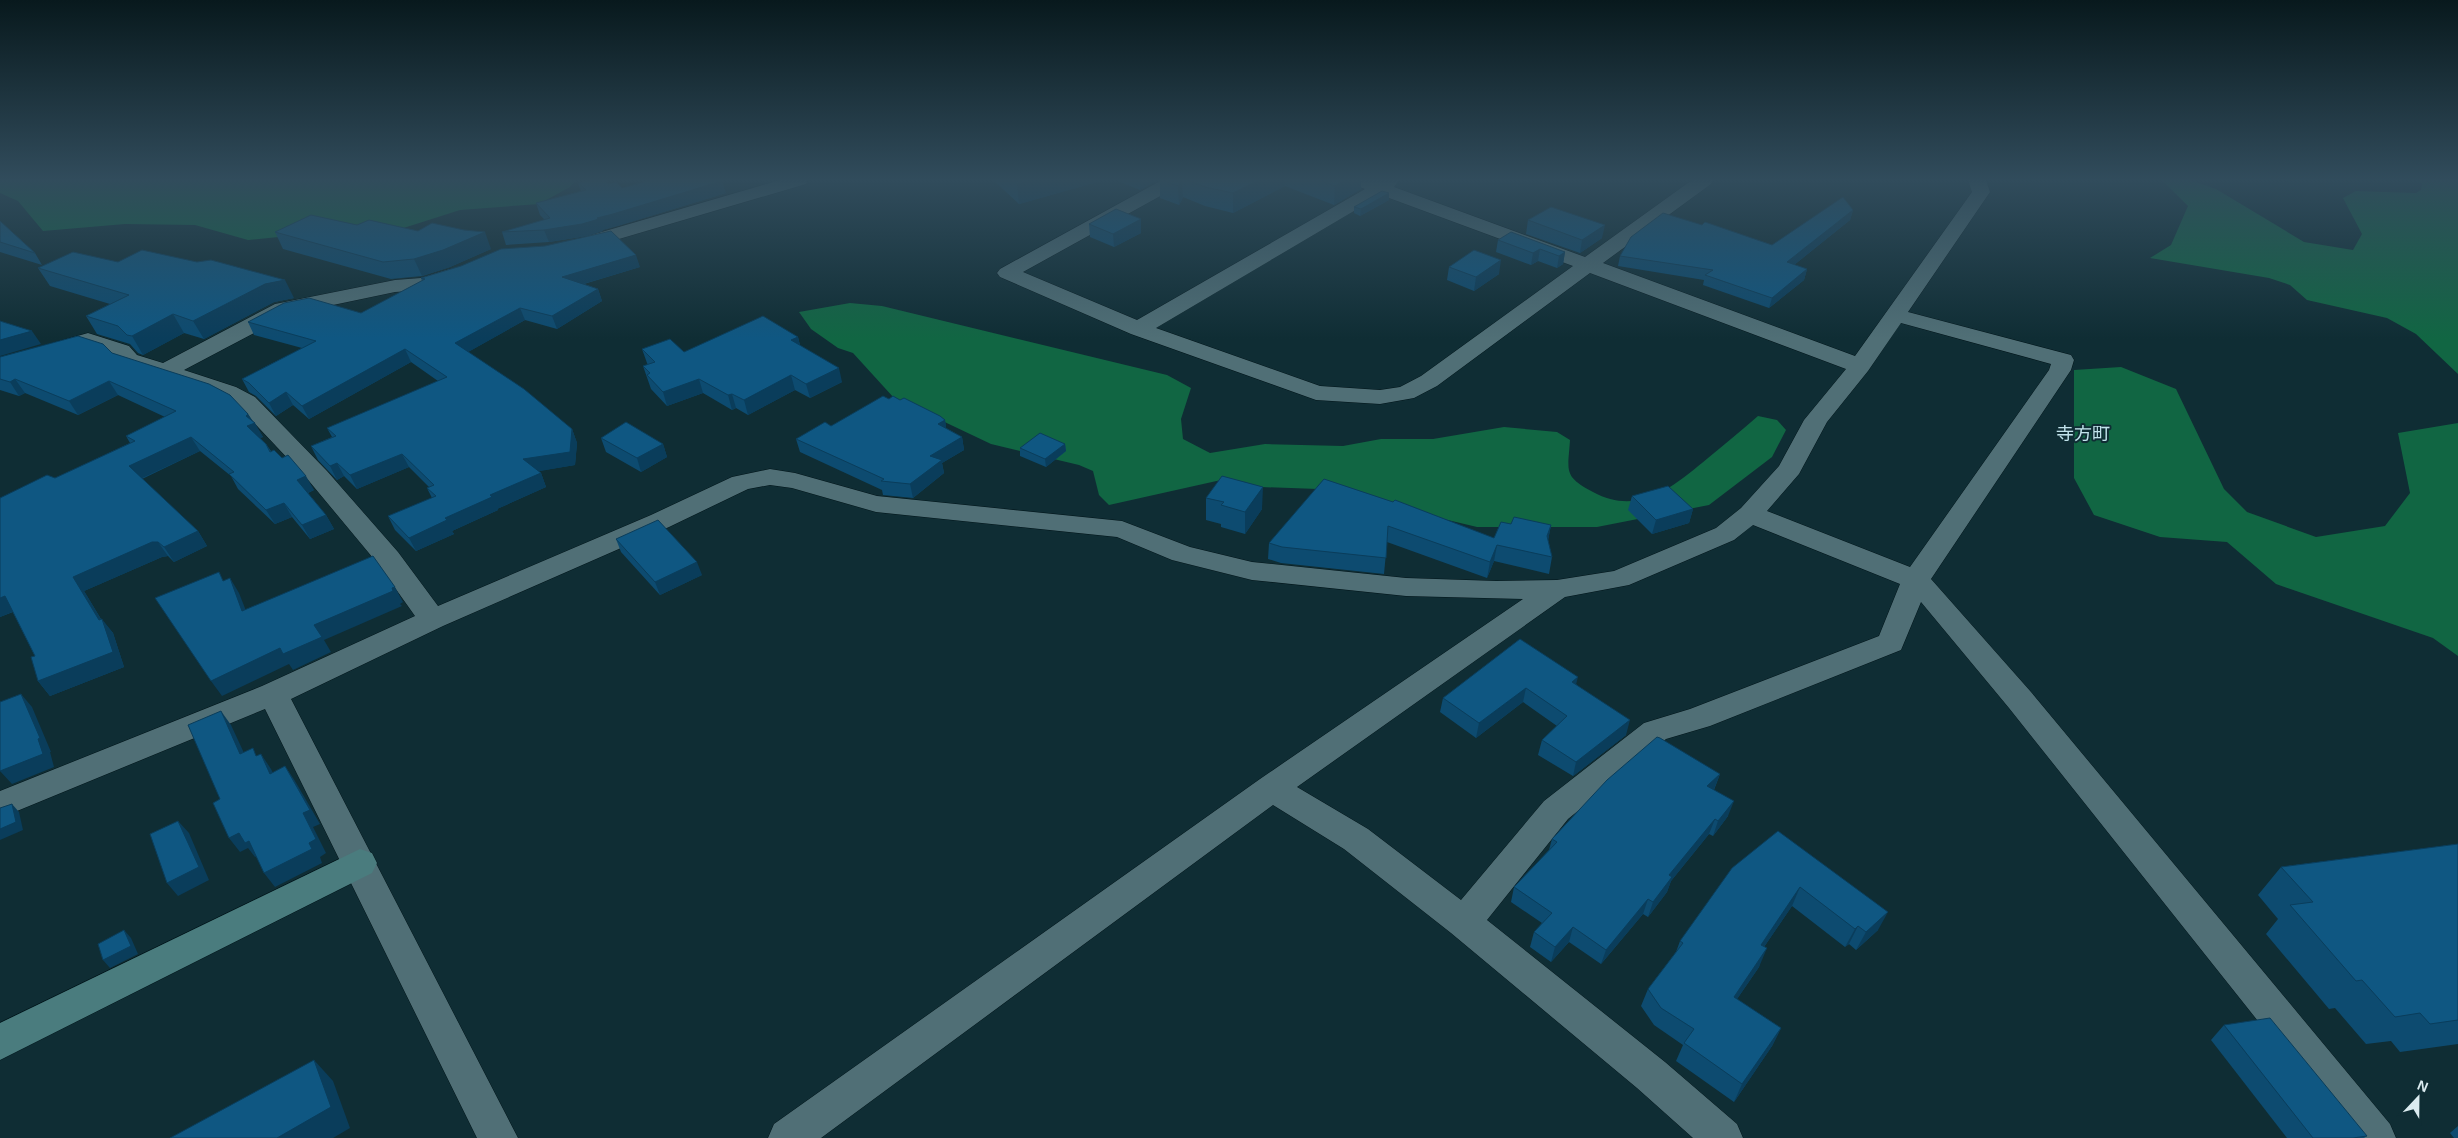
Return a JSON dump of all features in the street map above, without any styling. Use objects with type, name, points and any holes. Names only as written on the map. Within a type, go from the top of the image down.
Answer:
[{"type":"street","points":[[557,248],[590,243],[621,233]]},
{"type":"street","points":[[1079,233],[1007,273],[1140,328],[1316,393],[1353,397],[1380,397],[1406,393],[1429,380],[1570,279],[1586,264],[1629,233]]},
{"type":"street","points":[[1140,328],[1302,233]]},
{"type":"street","points":[[1509,233],[1586,264],[1860,366]]},
{"type":"street","points":[[0,805],[273,694],[433,618],[660,521],[741,482],[770,477],[795,481],[876,504],[1122,529],[1182,554],[1252,570],[1406,587],[1496,590],[1557,589],[1619,579],[1725,534],[1750,514],[1790,469],[1816,420],[1860,366],[1952,233]]},
{"type":"street","points":[[164,372],[283,309],[395,286],[424,284],[466,269]]},
{"type":"street","points":[[1464,922],[1556,810],[1655,731],[1699,718],[1891,643],[1916,580],[2060,370],[2063,360],[1895,315]]},
{"type":"street","points":[[0,364],[88,340],[121,351],[130,360],[228,392],[247,402],[282,436],[344,506],[388,558],[433,618]]},
{"type":"street","points":[[1750,514],[1916,580],[1942,606],[2020,700],[2376,1138]]},
{"type":"street","points":[[788,1138],[1272,788],[1557,589]]},
{"type":"street","points":[[273,694],[498,1138]]},
{"type":"street","points":[[1272,788],[1356,839],[1464,922],[1651,1075],[1723,1138]]},
{"type":"street","points":[[0,1042],[360,863]]},
{"type":"green space","points":[[224,233],[387,233],[369,239],[298,235],[248,240]]},
{"type":"green space","points":[[2176,233],[2289,233],[2304,242],[2353,250],[2362,233],[2458,233],[2458,374],[2416,334],[2387,318],[2307,300],[2290,285],[2269,278],[2150,258],[2171,245]]},
{"type":"green space","points":[[850,303],[882,306],[1167,375],[1191,388],[1181,419],[1183,439],[1210,453],[1265,444],[1343,446],[1381,439],[1433,439],[1504,427],[1557,432],[1570,440],[1568,466],[1576,482],[1610,499],[1626,501],[1641,500],[1669,488],[1695,469],[1758,416],[1777,420],[1786,430],[1772,457],[1709,505],[1597,527],[1477,527],[1318,489],[1261,487],[1221,480],[1109,505],[1099,495],[1093,471],[1079,465],[991,444],[894,398],[853,353],[838,348],[811,329],[799,312]]},
{"type":"green space","points":[[2121,367],[2176,389],[2224,489],[2247,512],[2316,537],[2385,526],[2410,493],[2398,433],[2458,423],[2458,656],[2433,638],[2276,584],[2227,542],[2160,537],[2094,515],[2074,478],[2074,370]]},
{"type":"building","points":[[0,233],[13,233],[35,253],[0,242]]},
{"type":"building","points":[[279,233],[482,233],[443,250],[414,259],[383,262]]},
{"type":"building","points":[[602,233],[613,233],[636,255],[562,277],[598,289],[552,316],[520,308],[455,343],[524,389],[572,429],[570,452],[523,459],[541,473],[490,495],[492,497],[445,518],[447,520],[409,538],[388,516],[436,496],[427,488],[434,485],[402,454],[350,475],[337,463],[330,466],[311,446],[336,436],[327,428],[447,377],[405,349],[302,406],[286,392],[269,403],[249,383],[242,379],[316,341],[248,322],[284,303],[309,298],[361,313],[425,279],[421,278],[461,266],[501,249],[545,246]]},
{"type":"building","points":[[1509,233],[1514,233],[1565,252],[1559,256],[1540,249],[1533,253],[1498,240]]},
{"type":"building","points":[[1563,233],[1593,233],[1582,240]]},
{"type":"building","points":[[1636,233],[1737,233],[1772,245],[1790,233],[1824,233],[1787,262],[1807,269],[1772,298],[1705,275],[1713,270],[1620,256],[1631,237]]},
{"type":"building","points":[[142,250],[197,262],[211,260],[285,280],[265,284],[193,321],[173,314],[132,336],[127,335],[118,326],[86,316],[129,295],[38,268],[73,252],[118,262]]},
{"type":"building","points":[[1474,250],[1501,260],[1476,277],[1449,267]]},
{"type":"building","points":[[763,316],[798,337],[791,340],[839,368],[806,384],[791,375],[744,400],[732,394],[728,395],[699,379],[663,392],[647,375],[650,373],[643,366],[655,362],[642,349],[670,339],[684,352]]},
{"type":"building","points":[[0,321],[32,331],[0,340]]},
{"type":"building","points":[[78,336],[103,344],[112,353],[209,384],[230,395],[248,414],[246,416],[255,423],[247,426],[266,444],[270,452],[274,450],[282,458],[288,455],[306,476],[297,480],[326,515],[302,525],[284,503],[266,510],[229,474],[234,472],[191,437],[129,466],[198,531],[164,547],[158,542],[152,542],[73,577],[99,620],[102,619],[113,652],[38,681],[31,657],[35,656],[5,596],[0,598],[0,498],[47,475],[55,478],[135,441],[126,436],[176,411],[109,381],[69,401],[15,379],[10,382],[0,379],[0,357]]},
{"type":"building","points":[[883,396],[889,399],[893,396],[900,400],[904,398],[940,416],[945,420],[938,424],[962,437],[930,456],[942,460],[910,484],[881,481],[884,479],[796,439],[825,422],[831,426]]},
{"type":"building","points":[[626,422],[663,444],[637,458],[601,438]]},
{"type":"building","points":[[1040,433],[1065,444],[1045,459],[1020,448]]},
{"type":"building","points":[[1222,476],[1263,487],[1245,512],[1221,505],[1224,502],[1206,498]]},
{"type":"building","points":[[1324,479],[1393,502],[1395,500],[1494,538],[1501,522],[1511,524],[1514,517],[1551,525],[1547,536],[1552,557],[1497,545],[1490,562],[1388,526],[1386,558],[1282,547],[1269,543]]},
{"type":"building","points":[[1668,486],[1693,509],[1656,520],[1632,496]]},
{"type":"building","points":[[658,520],[697,562],[655,582],[616,539]]},
{"type":"building","points":[[373,556],[395,587],[392,588],[393,591],[314,625],[322,637],[283,654],[280,648],[211,681],[155,598],[219,572],[223,581],[230,578],[242,611]]},
{"type":"building","points":[[1520,639],[1578,677],[1572,682],[1630,720],[1576,762],[1542,740],[1567,716],[1526,688],[1479,723],[1443,698]]},
{"type":"building","points":[[21,694],[40,738],[38,739],[43,754],[0,771],[0,702]]},
{"type":"building","points":[[221,711],[240,754],[253,748],[256,756],[261,754],[270,774],[285,766],[310,810],[303,813],[316,839],[309,843],[312,849],[264,873],[249,841],[245,843],[239,833],[229,838],[213,803],[220,799],[188,725]]},
{"type":"building","points":[[1657,737],[1720,774],[1707,786],[1734,801],[1718,821],[1715,819],[1669,875],[1672,877],[1653,902],[1648,899],[1606,950],[1573,927],[1555,947],[1534,932],[1552,913],[1514,887],[1557,842],[1552,839],[1607,780]]},
{"type":"building","points":[[12,804],[16,822],[0,829],[0,808]]},
{"type":"building","points":[[178,821],[199,867],[167,883],[150,834]]},
{"type":"building","points":[[1778,831],[1888,912],[1866,932],[1858,926],[1855,929],[1800,887],[1761,945],[1767,948],[1734,997],[1781,1028],[1742,1084],[1684,1043],[1694,1029],[1661,1008],[1648,989],[1683,943],[1680,941],[1732,868]]},
{"type":"building","points":[[2458,844],[2458,1020],[2430,1024],[2420,1013],[2395,1017],[2362,980],[2356,981],[2290,905],[2313,902],[2281,867]]},
{"type":"building","points":[[124,930],[131,946],[103,960],[98,944]]},
{"type":"building","points":[[2270,1018],[2367,1136],[2313,1138],[2224,1025]]},
{"type":"building","points":[[314,1060],[331,1107],[277,1138],[170,1138]]},
{"type":"district","name":"寺方町","points":[[2083,434]]}]
